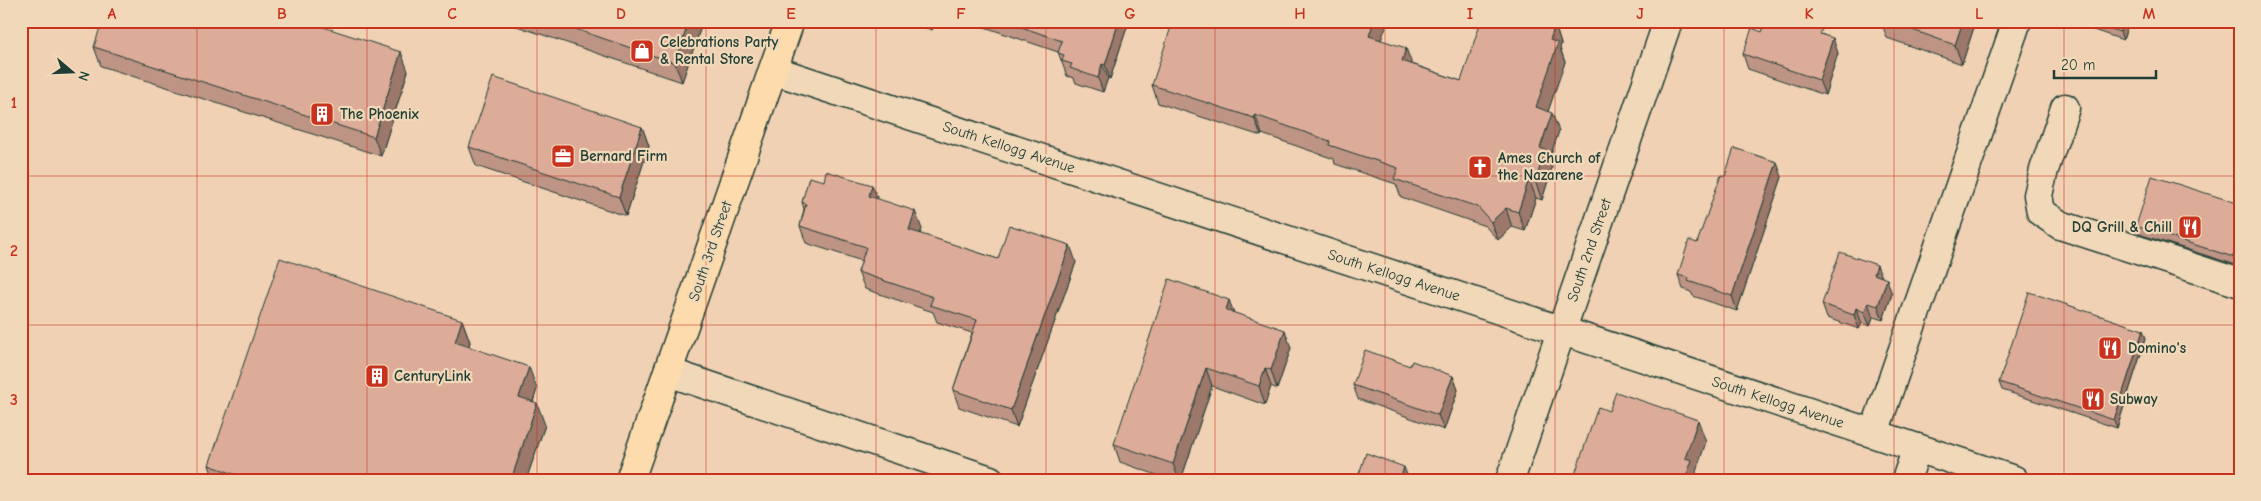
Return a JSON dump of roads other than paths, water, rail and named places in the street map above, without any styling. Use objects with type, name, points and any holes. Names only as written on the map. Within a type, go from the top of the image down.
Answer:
[{"type":"main road","name":"South 3rd Street","points":[[630,480],[790,21]]},
{"type":"street","name":"South 2nd Street","points":[[1510,480],[1668,21]]},
{"type":"street","points":[[1874,433],[2016,21]]},
{"type":"street","name":"South Kellogg Avenue","points":[[773,70],[2014,480]]},
{"type":"street","points":[[2065,108],[2044,170],[2038,195],[2042,212],[2060,225],[2240,283]]},
{"type":"street","points":[[668,372],[990,480]]},
{"type":"street","points":[[1906,480],[1917,448]]},
{"type":"place","name":"Celebrations Party & Rental Store","points":[[642,51]]},
{"type":"place","name":"The Phoenix","points":[[322,114]]},
{"type":"place","name":"Bernard Firm","points":[[563,156]]},
{"type":"place","name":"Ames Church of the Nazarene","points":[[1480,167]]},
{"type":"place","name":"DQ Grill & Chill","points":[[2190,227]]},
{"type":"place","name":"Domino's","points":[[2110,348]]},
{"type":"place","name":"CenturyLink","points":[[377,376]]},
{"type":"place","name":"Subway","points":[[2093,399]]}]
